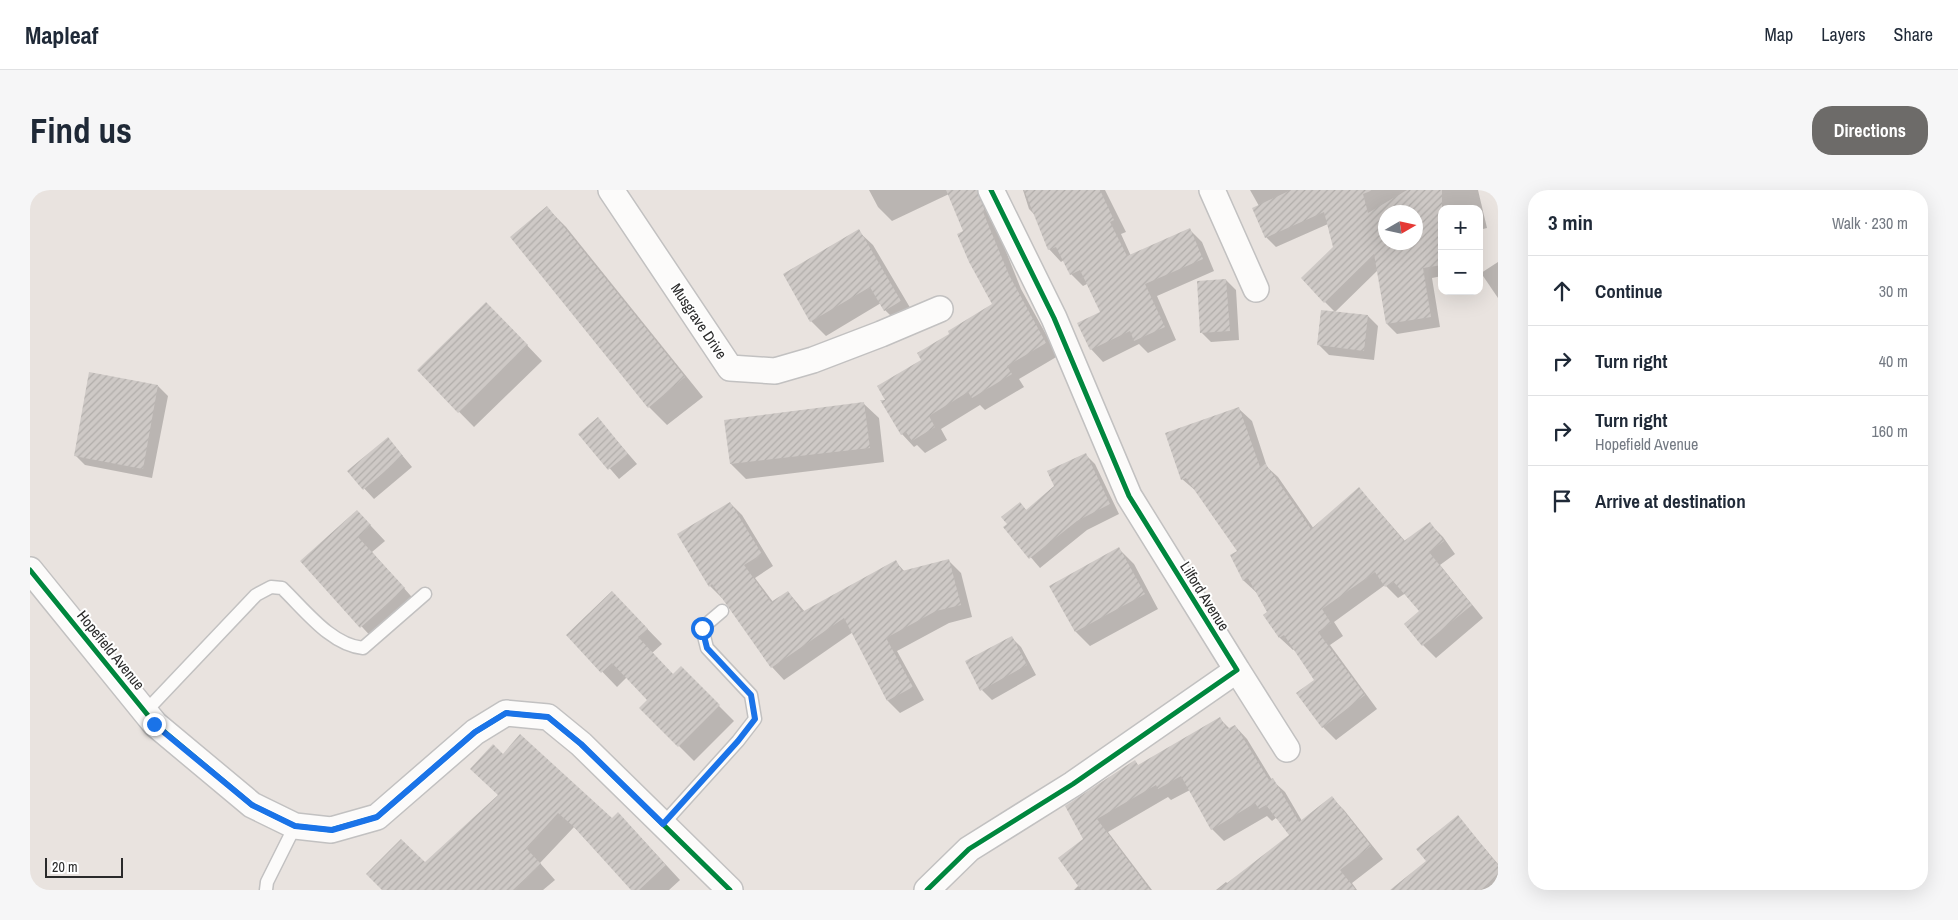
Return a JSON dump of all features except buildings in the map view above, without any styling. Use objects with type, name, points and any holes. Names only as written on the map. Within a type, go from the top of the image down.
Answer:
[{"type":"street","name":"Musgrave Drive","points":[[611,190],[730,368],[775,370],[813,360],[940,309]]},
{"type":"street","name":"Lilford Avenue","points":[[991,190],[1054,318],[1129,496],[1288,749]]},
{"type":"street","points":[[1212,190],[1256,290]]},
{"type":"street","name":"Hopefield Avenue","points":[[30,570],[154,724],[252,805],[295,826],[332,830],[377,817],[475,732],[506,713],[548,717],[581,744],[730,890]]},
{"type":"street","points":[[927,890],[969,849],[1073,784],[1237,670]]},
{"type":"lane","points":[[145,712],[256,595],[271,587],[282,588],[334,638],[350,646],[364,648],[425,594]]},
{"type":"lane","points":[[663,824],[738,741],[755,719],[751,695],[707,648],[702,628],[722,611]]},
{"type":"lane","points":[[266,890],[267,882],[295,826]]},
{"type":"cycle path","points":[[927,890],[969,849],[1073,784],[1237,670],[1129,496],[1054,318],[991,190]]},
{"type":"cycle path","points":[[30,570],[155,724],[252,805],[295,826],[331,830],[377,817],[475,732],[506,713],[548,717],[581,744],[730,890]]},
{"type":"route","points":[[154,724],[252,805],[295,826],[332,830],[377,817],[475,732],[506,713],[548,717],[581,744],[663,824],[738,741],[755,719],[751,695],[707,648],[702,628]]}]
